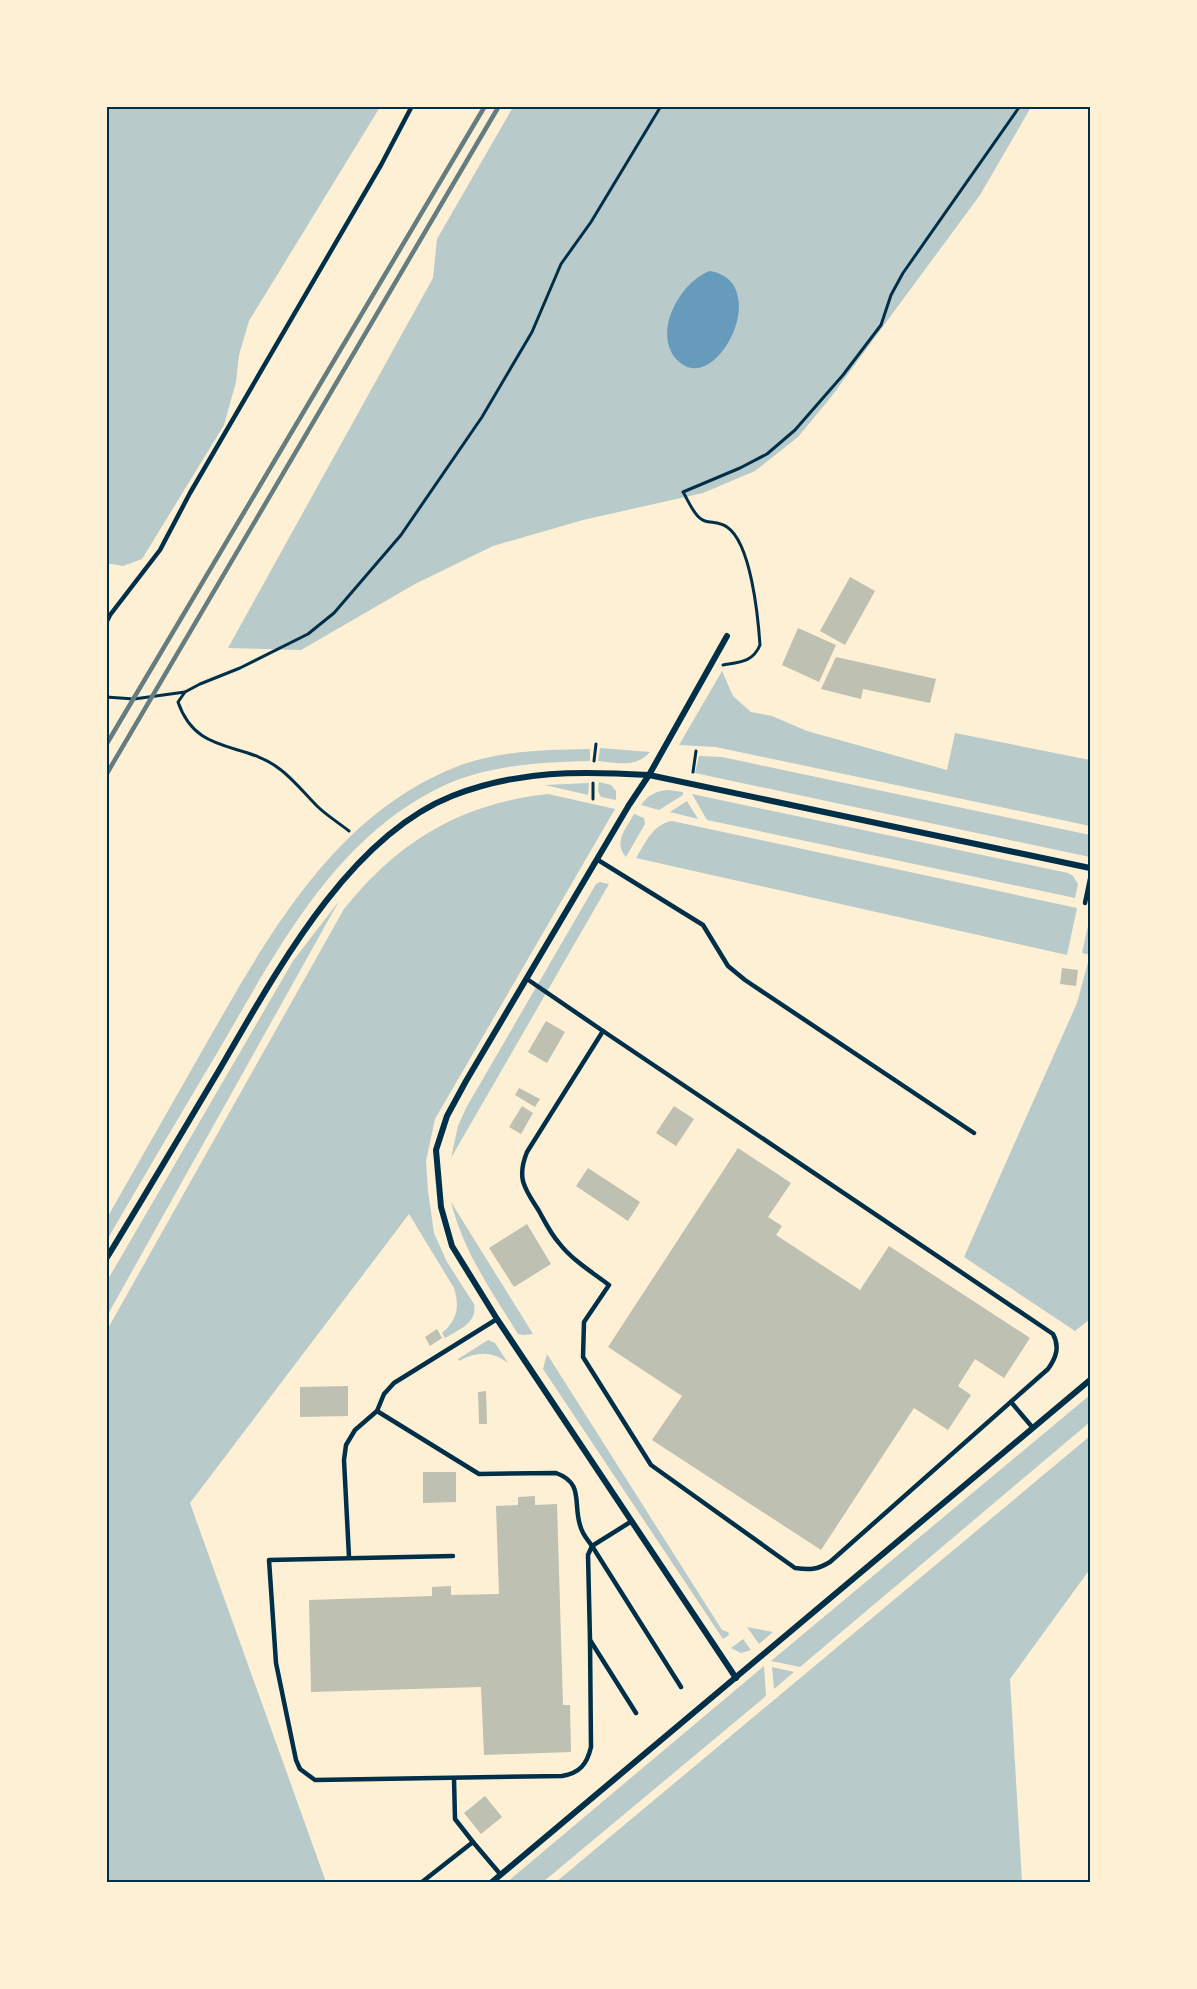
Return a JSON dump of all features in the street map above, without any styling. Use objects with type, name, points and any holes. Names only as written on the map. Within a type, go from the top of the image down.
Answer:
[{"type":"street","points":[[728,636],[649,775],[466,1081],[447,1116],[436,1150],[441,1207],[452,1246],[497,1319],[736,1678]]},
{"type":"street","points":[[106,1259],[286,956],[350,872],[384,838],[416,816],[450,797],[496,781],[546,773],[593,772],[649,775],[1090,868]]},
{"type":"street","points":[[492,1882],[1090,1380]]},
{"type":"lane","points":[[106,623],[160,550],[190,493],[381,165],[412,106]]},
{"type":"lane","points":[[598,860],[703,925],[728,966],[745,981],[974,1133]]},
{"type":"lane","points":[[1085,903],[1090,879]]},
{"type":"lane","points":[[527,979],[603,1030],[1053,1334],[1058,1342],[1055,1359],[1047,1369],[819,1569],[795,1568],[651,1465],[582,1357],[584,1322],[609,1285],[574,1258],[558,1242],[523,1185],[521,1173],[526,1152],[603,1030]]},
{"type":"lane","points":[[349,1557],[344,1460],[346,1445],[355,1430],[377,1412],[384,1394],[394,1383],[497,1319]]},
{"type":"lane","points":[[1011,1402],[1033,1428]]},
{"type":"lane","points":[[377,1412],[478,1474],[556,1473],[566,1477],[573,1485],[583,1535],[681,1687]]},
{"type":"lane","points":[[453,1556],[269,1560],[276,1663],[296,1760],[300,1769],[315,1780],[562,1776],[580,1769],[588,1760],[591,1747],[588,1555],[592,1546],[632,1521]]},
{"type":"lane","points":[[590,1640],[636,1713]]},
{"type":"lane","points":[[453,1779],[455,1819],[501,1875]]},
{"type":"lane","points":[[422,1882],[473,1842]]},
{"type":"path","points":[[106,697],[134,699],[185,692],[250,664],[308,634],[334,613],[401,535],[482,417],[532,332],[561,264],[591,222],[661,106]]},
{"type":"path","points":[[710,667],[743,662],[757,654],[760,645],[759,631],[751,578],[744,550],[738,538],[727,527],[699,518],[683,492],[767,454],[795,430],[843,375],[881,325],[891,295],[903,273],[1020,106]]},
{"type":"path","points":[[185,692],[178,702],[184,718],[200,734],[215,744],[255,756],[281,769],[319,808],[349,831]]},
{"type":"path","points":[[594,761],[596,744]]},
{"type":"path","points":[[693,772],[696,751]]},
{"type":"path","points":[[593,782],[593,800]]},
{"type":"shaded area","points":[[106,107],[380,107],[249,321],[224,425],[142,559],[123,566],[106,563]]},
{"type":"shaded area","points":[[513,107],[1031,107],[980,195],[831,397],[798,437],[755,471],[703,493],[583,520],[493,546],[415,584],[301,650],[228,648],[433,278],[437,239]]},
{"type":"shaded area","points":[[722,671],[733,696],[751,712],[772,716],[807,731],[947,770],[955,733],[1090,760],[1090,826],[716,747],[679,745]]},
{"type":"shaded area","points":[[600,748],[650,752],[639,760],[620,763],[598,761]]},
{"type":"shaded area","points":[[590,749],[590,761],[515,766],[460,779],[405,808],[370,835],[312,899],[287,935],[107,1240],[107,1218],[254,962],[308,883],[340,847],[374,815],[413,788],[456,767],[505,754]]},
{"type":"shaded area","points":[[699,756],[722,757],[1090,835],[1090,857],[695,773]]},
{"type":"shaded area","points":[[599,782],[611,785],[616,791],[616,800],[601,797],[598,791]]},
{"type":"shaded area","points":[[589,783],[588,795],[545,785]]},
{"type":"shaded area","points":[[668,790],[683,792],[683,795],[659,810],[641,805],[653,794]]},
{"type":"shaded area","points":[[548,794],[615,809],[435,1119],[426,1161],[434,1233],[447,1262],[474,1304],[473,1316],[461,1329],[445,1338],[442,1333],[456,1313],[457,1301],[454,1288],[409,1214],[190,1503],[326,1882],[107,1882],[107,1330],[344,909],[387,864],[434,829],[487,806]]},
{"type":"shaded area","points":[[692,794],[1068,873],[1078,884],[1075,898],[707,820]]},
{"type":"shaded area","points":[[687,801],[698,819],[670,812]]},
{"type":"shaded area","points":[[634,814],[644,818],[645,824],[626,857],[622,851],[621,841]]},
{"type":"shaded area","points":[[672,821],[1077,908],[1067,955],[636,858],[655,830]]},
{"type":"shaded area","points":[[600,882],[609,884],[451,1158],[458,1126],[466,1108],[596,884]]},
{"type":"shaded area","points":[[339,901],[107,1316],[107,1281],[293,961]]},
{"type":"shaded area","points":[[1090,917],[1090,955],[1082,953]]},
{"type":"shaded area","points":[[1090,955],[1090,1319],[1075,1331],[964,1257],[1077,1003]]},
{"type":"shaded area","points":[[451,1202],[533,1334],[518,1334],[498,1302],[463,1238]]},
{"type":"shaded area","points":[[488,1340],[495,1343],[508,1363],[490,1354],[472,1355],[459,1361],[458,1359]]},
{"type":"shaded area","points":[[547,1354],[722,1630],[728,1632],[729,1635],[723,1639],[543,1369]]},
{"type":"shaded area","points":[[1090,1395],[1090,1422],[800,1667],[771,1661]]},
{"type":"shaded area","points":[[1090,1436],[1090,1569],[1010,1679],[1022,1882],[556,1882]]},
{"type":"shaded area","points":[[747,1627],[773,1632],[759,1644]]},
{"type":"shaded area","points":[[743,1639],[751,1650],[741,1653],[731,1648]]},
{"type":"shaded area","points":[[764,1666],[766,1696],[543,1882],[507,1882]]},
{"type":"shaded area","points":[[772,1667],[794,1672],[774,1689]]},
{"type":"water","points":[[710,271],[728,279],[737,294],[739,312],[733,332],[724,349],[711,362],[696,368],[682,364],[672,354],[668,341],[668,327],[672,312],[688,286]]},
{"type":"building","points":[[850,577],[875,591],[845,645],[820,631]]},
{"type":"building","points":[[798,628],[836,645],[819,682],[782,665]]},
{"type":"building","points":[[836,657],[936,679],[930,703],[863,689],[861,699],[821,689]]},
{"type":"building","points":[[1062,968],[1078,970],[1076,986],[1060,984]]},
{"type":"building","points":[[546,1021],[565,1032],[547,1063],[528,1052]]},
{"type":"building","points":[[519,1088],[540,1099],[535,1107],[515,1095]]},
{"type":"building","points":[[522,1106],[533,1113],[521,1134],[509,1127]]},
{"type":"building","points":[[674,1106],[694,1119],[676,1146],[656,1133]]},
{"type":"building","points":[[738,1148],[791,1183],[768,1217],[782,1226],[776,1235],[860,1290],[889,1246],[1030,1338],[1004,1378],[975,1359],[958,1386],[971,1395],[948,1430],[914,1408],[821,1550],[652,1440],[682,1396],[608,1347]]},
{"type":"building","points":[[588,1168],[640,1202],[628,1221],[576,1186]]},
{"type":"building","points":[[527,1224],[551,1264],[514,1287],[489,1248]]},
{"type":"building","points":[[437,1329],[442,1338],[430,1346],[425,1337]]},
{"type":"building","points":[[348,1386],[348,1416],[300,1417],[300,1387]]},
{"type":"building","points":[[486,1391],[487,1424],[479,1424],[478,1392]]},
{"type":"building","points":[[423,1472],[456,1472],[456,1502],[423,1503]]},
{"type":"building","points":[[535,1496],[535,1505],[557,1504],[563,1705],[570,1705],[571,1752],[484,1755],[481,1687],[311,1692],[309,1600],[432,1596],[432,1587],[451,1586],[451,1595],[499,1594],[496,1506],[518,1505],[518,1497]]},
{"type":"building","points":[[485,1796],[502,1817],[481,1834],[464,1813]]},
{"type":"railway","points":[[106,745],[485,106]]},
{"type":"railway","points":[[106,775],[499,106]]}]
